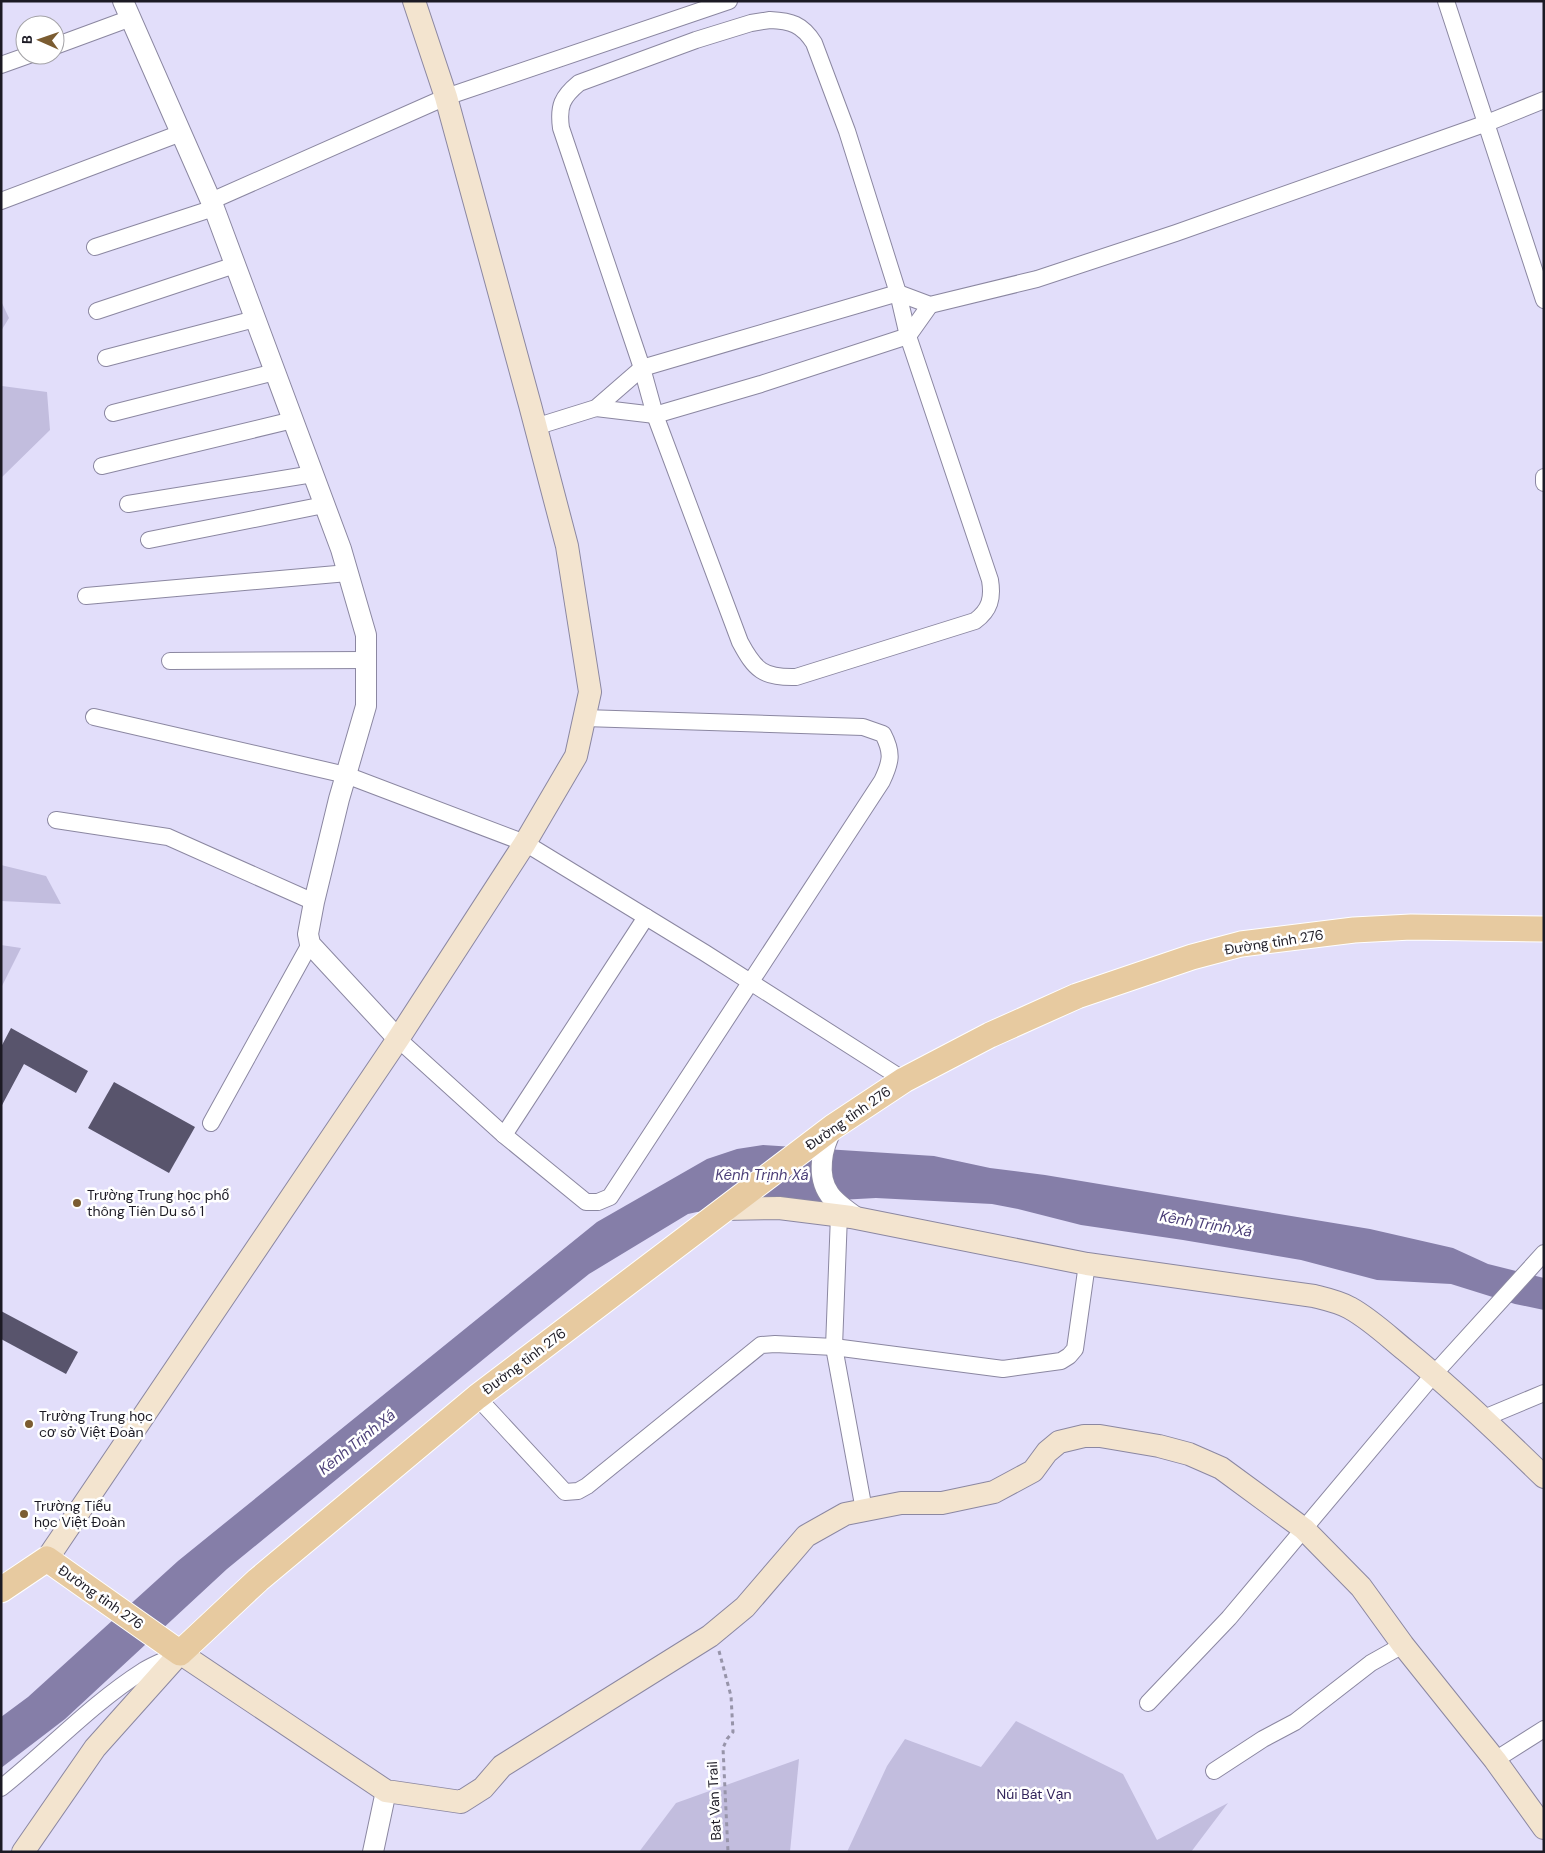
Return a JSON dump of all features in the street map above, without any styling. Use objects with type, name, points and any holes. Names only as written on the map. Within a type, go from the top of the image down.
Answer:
[{"type":"main road","points":[[47,1559],[398,1040],[525,843],[576,756],[590,692],[568,556],[446,97],[414,1]]},
{"type":"main road","name":"Đường tỉnh 276","points":[[1,1590],[47,1559],[180,1653],[258,1580],[477,1397],[833,1127],[904,1080],[990,1035],[1077,996],[1184,960],[1241,944],[1327,933],[1411,928],[1542,926]]},
{"type":"main road","points":[[723,1209],[780,1208],[848,1217],[1087,1264],[1297,1293],[1331,1301],[1350,1308],[1366,1319],[1434,1374],[1484,1418],[1544,1477]]},
{"type":"main road","points":[[23,1852],[94,1748],[180,1653],[386,1791],[458,1801],[465,1800],[483,1788],[502,1766],[712,1634],[745,1607],[806,1536],[845,1514],[901,1503],[942,1502],[994,1492],[1033,1471],[1047,1452],[1059,1442],[1084,1436],[1100,1436],[1158,1446],[1189,1454],[1221,1468],[1304,1529],[1361,1588],[1403,1645],[1495,1760],[1544,1828]]},
{"type":"street","points":[[95,247],[212,204],[446,97],[729,1]]},
{"type":"street","points":[[1446,1],[1544,300]]},
{"type":"street","points":[[65,41],[127,10],[212,204],[341,549],[366,635],[366,706],[346,775],[314,902],[308,934],[310,944],[398,1040],[504,1135],[586,1202],[598,1202],[610,1197],[882,781],[890,766],[890,747],[883,734],[863,727],[584,718]]},
{"type":"street","points":[[770,20],[785,21],[797,25],[808,33],[814,42],[847,131],[898,293],[908,336],[990,580],[992,592],[987,611],[975,621],[796,677],[780,677],[766,674],[747,655],[740,642],[655,415],[642,368],[561,128],[559,116],[561,104],[567,92],[579,83],[696,40],[751,23],[770,20]]},
{"type":"street","points":[[1,65],[15,60]]},
{"type":"street","points":[[535,427],[596,408],[642,368],[898,293],[930,305],[1037,278],[1176,233],[1487,123],[1544,100]]},
{"type":"street","points":[[1,201],[181,133]]},
{"type":"street","points":[[97,311],[235,265]]},
{"type":"street","points":[[596,408],[655,415],[761,384],[908,336],[930,305]]},
{"type":"street","points":[[106,358],[255,319]]},
{"type":"street","points":[[113,413],[275,372]]},
{"type":"street","points":[[102,466],[293,420]]},
{"type":"street","points":[[128,504],[313,474]]},
{"type":"street","points":[[1544,477],[1544,483]]},
{"type":"street","points":[[149,540],[324,505]]},
{"type":"street","points":[[86,596],[348,573]]},
{"type":"street","points":[[170,661],[366,660]]},
{"type":"street","points":[[94,717],[346,775],[525,843],[904,1080]]},
{"type":"street","points":[[56,820],[168,837],[314,902]]},
{"type":"street","points":[[504,1135],[646,917]]},
{"type":"street","points":[[211,1123],[310,944]]},
{"type":"street","points":[[833,1127],[823,1150],[822,1181],[832,1198],[848,1217],[834,1347],[864,1510]]},
{"type":"street","points":[[1148,1703],[1228,1618],[1434,1374],[1540,1257]]},
{"type":"street","points":[[477,1397],[565,1492],[578,1491],[587,1486],[761,1345],[834,1347],[1003,1369],[1061,1361],[1075,1350],[1087,1264]]},
{"type":"street","points":[[1484,1418],[1544,1393]]},
{"type":"street","points":[[1214,1771],[1263,1739],[1295,1722],[1370,1663],[1403,1645]]},
{"type":"street","points":[[1,1788],[32,1764],[92,1710],[143,1671],[180,1653]]},
{"type":"street","points":[[1495,1760],[1544,1729]]},
{"type":"street","points":[[373,1852],[386,1791]]},
{"type":"path","name":"Bat Van Trail","points":[[712,1634],[722,1659],[731,1696],[733,1732],[727,1739],[723,1755],[728,1852]]},
{"type":"green space","points":[[1,301],[9,318],[1,331]]},
{"type":"green space","points":[[1,383],[2,386],[47,392],[50,430],[1,478]]},
{"type":"green space","points":[[1,865],[46,876],[61,904],[1,901]]},
{"type":"green space","points":[[1,945],[21,948],[1,988]]},
{"type":"green space","name":"Núi Bát Vạn","points":[[1016,1721],[1123,1774],[1157,1840],[1228,1803],[1191,1852],[847,1852],[887,1766],[905,1739],[981,1767]]},
{"type":"green space","points":[[799,1759],[790,1852],[639,1852],[676,1803]]},
{"type":"water","name":"Kênh Trịnh Xá","points":[[763,1145],[934,1156],[990,1168],[1045,1175],[1370,1229],[1453,1248],[1488,1264],[1544,1278],[1544,1310],[1515,1304],[1451,1284],[1377,1280],[1301,1260],[1081,1225],[992,1204],[876,1198],[802,1202],[688,1214],[589,1274],[524,1326],[227,1569],[65,1719],[1,1768],[1,1717],[28,1697],[178,1561],[597,1222],[707,1159],[737,1149]]},
{"type":"building","points":[[11,1028],[88,1071],[76,1093],[24,1064],[1,1107],[1,1047]]},
{"type":"building","points":[[114,1082],[195,1127],[169,1173],[88,1128]]},
{"type":"building","points":[[1,1311],[78,1352],[66,1374],[1,1339]]},
{"type":"place","name":"Trường Trung học phổ thông Tiên Du số 1","points":[[77,1203]]},
{"type":"place","name":"Trường Trung học cơ sở Việt Đoàn","points":[[29,1424]]},
{"type":"place","name":"Trường Tiểu học Việt Đoàn","points":[[24,1514]]}]
